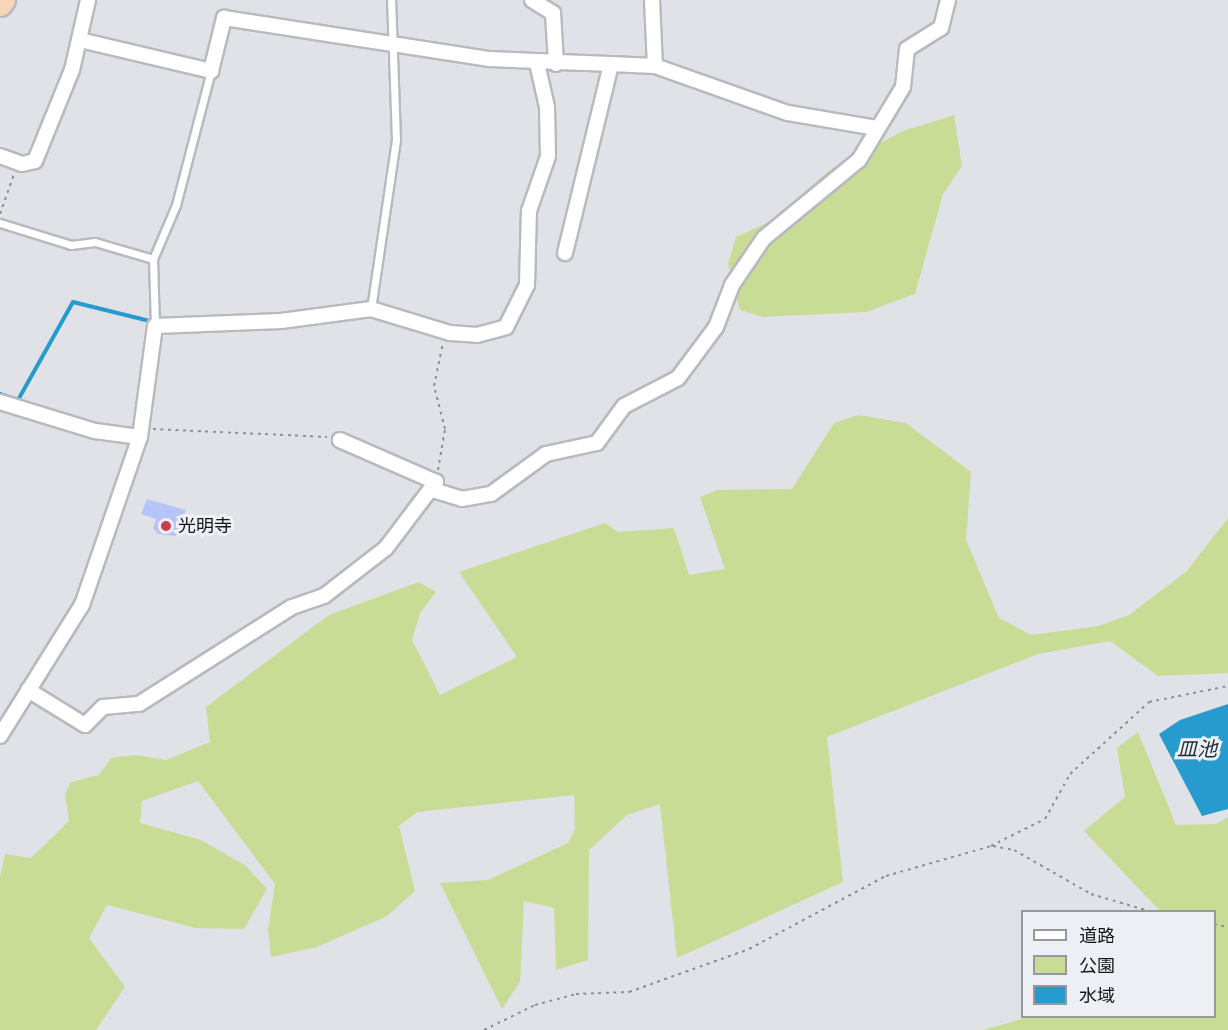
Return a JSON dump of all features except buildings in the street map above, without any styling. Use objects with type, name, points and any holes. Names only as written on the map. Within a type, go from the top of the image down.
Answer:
[{"type":"highway","points":[[0,4],[3,0]]},
{"type":"street","points":[[0,156],[18,162],[35,160],[80,40],[88,0]]},
{"type":"street","points":[[532,0],[553,13],[556,64]]},
{"type":"street","points":[[652,0],[655,66]]},
{"type":"street","points":[[340,440],[462,499],[491,494],[546,454],[605,438],[624,406],[678,378],[716,327],[732,285],[764,238],[860,160],[903,87],[907,49],[941,28],[948,0]]},
{"type":"street","points":[[80,40],[211,71],[224,18],[393,40],[537,63],[655,66],[788,113],[877,128]]},
{"type":"street","points":[[0,736],[82,605],[141,434],[155,326],[281,321],[370,309],[447,332],[477,335],[506,327],[527,285],[529,211],[548,156],[549,133],[537,63]]},
{"type":"street","points":[[565,253],[611,65]]},
{"type":"street","points":[[0,402],[95,430],[141,434]]},
{"type":"street","points":[[27,690],[85,725],[103,707],[139,704],[292,607],[328,593],[386,548],[434,486]]},
{"type":"lane","points":[[370,309],[396,140],[391,0]]},
{"type":"lane","points":[[155,326],[153,259],[176,205],[211,71]]},
{"type":"lane","points":[[0,223],[71,245],[95,242],[153,259]]},
{"type":"path","points":[[0,214],[18,162]]},
{"type":"path","points":[[434,486],[445,429],[434,386],[447,332]]},
{"type":"path","points":[[141,434],[340,440]]},
{"type":"path","points":[[484,1030],[535,1005],[576,994],[629,992],[749,949],[886,876],[991,846],[1045,819],[1070,774],[1149,702],[1228,686]]},
{"type":"path","points":[[991,846],[1014,850],[1091,894],[1145,910]]},
{"type":"green space","points":[[954,115],[962,166],[943,194],[915,294],[866,312],[763,317],[740,310],[728,264],[736,237],[771,221],[831,169],[903,131]]},
{"type":"green space","points":[[858,415],[906,423],[971,472],[966,540],[999,618],[1031,635],[1099,626],[1129,615],[1187,571],[1228,518],[1228,673],[1158,676],[1110,641],[1038,654],[827,737],[843,882],[677,958],[660,804],[627,815],[589,850],[588,960],[556,970],[554,908],[524,901],[520,982],[502,1009],[440,883],[488,880],[568,843],[575,829],[574,795],[417,812],[399,826],[415,891],[387,916],[317,947],[271,957],[268,930],[275,884],[198,781],[142,801],[140,823],[201,840],[246,866],[267,889],[244,929],[196,928],[107,905],[89,938],[125,987],[96,1030],[0,1030],[0,877],[5,854],[31,858],[69,821],[65,795],[71,782],[99,775],[111,758],[135,755],[166,760],[210,742],[206,707],[329,615],[419,582],[436,592],[420,613],[412,640],[440,695],[517,657],[459,572],[605,523],[618,532],[674,528],[689,575],[725,569],[700,497],[717,490],[792,489],[834,423]]},
{"type":"green space","points":[[1138,732],[1176,825],[1216,824],[1228,817],[1228,1030],[983,1030],[1025,1018],[1216,1018],[1216,910],[1159,910],[1084,831],[1125,797],[1117,748]]},
{"type":"water","name":"皿池","points":[[1228,704],[1228,809],[1202,816],[1159,734],[1180,720]]},
{"type":"waterway","points":[[0,394],[18,400],[73,302],[150,321]]},
{"type":"place","name":"光明寺","points":[[166,526]]}]
